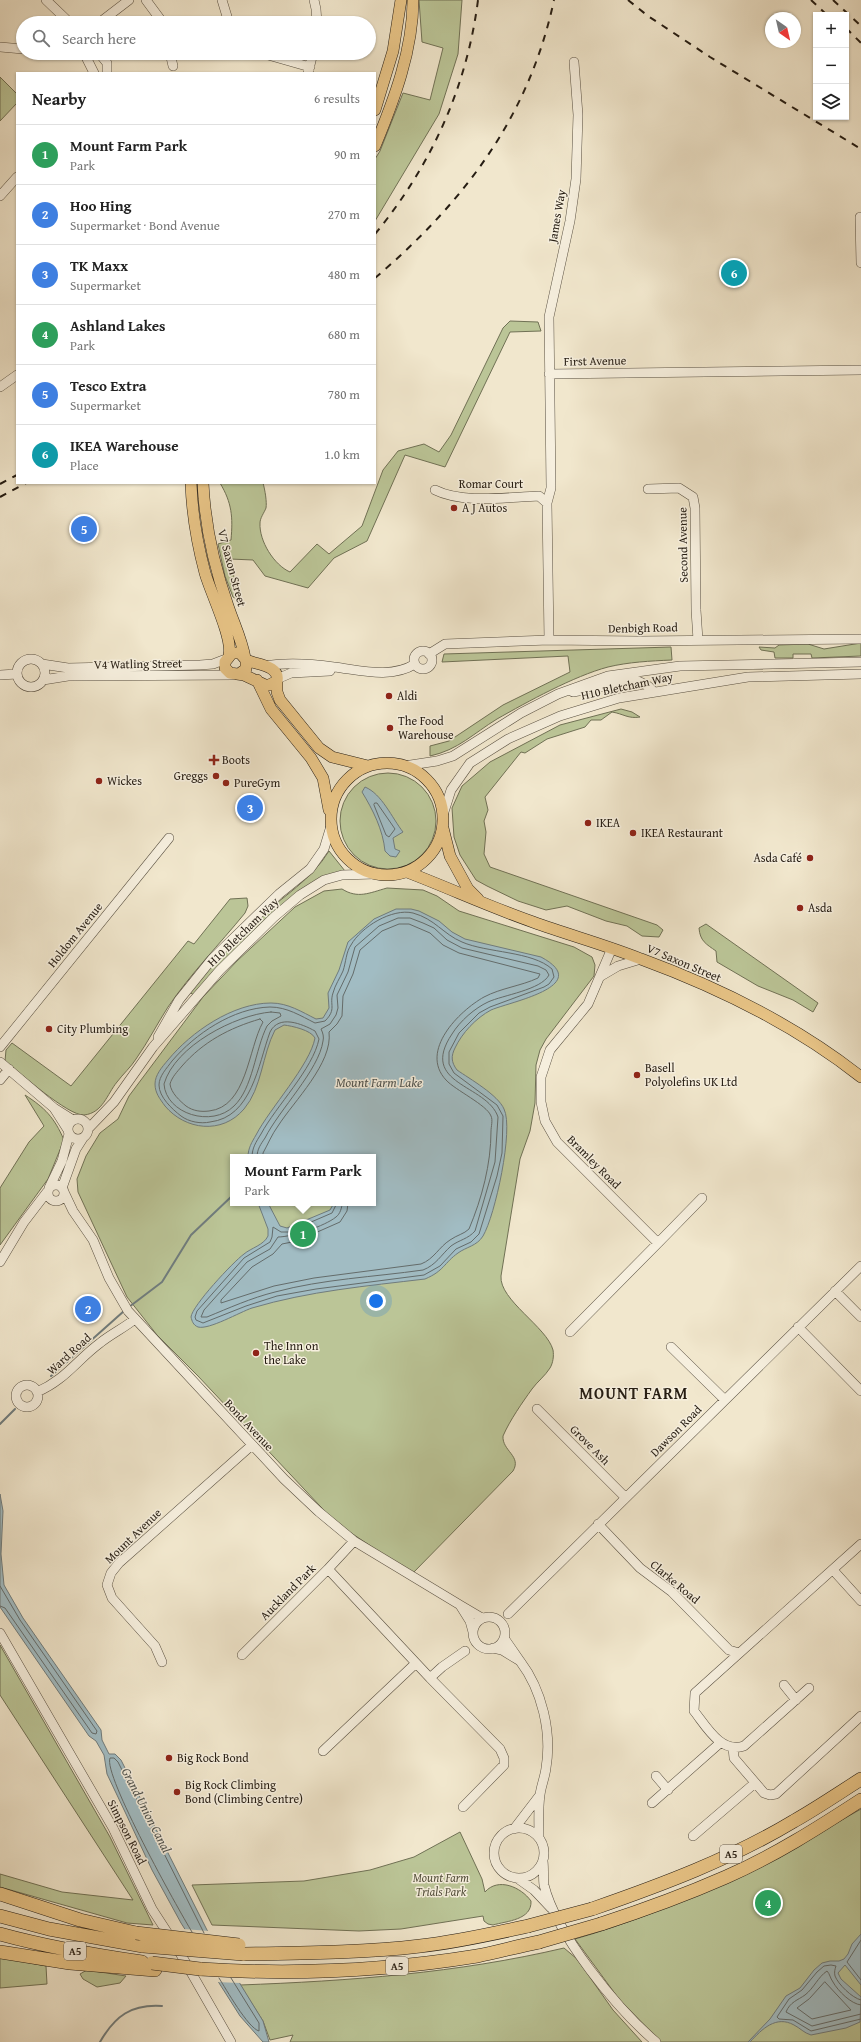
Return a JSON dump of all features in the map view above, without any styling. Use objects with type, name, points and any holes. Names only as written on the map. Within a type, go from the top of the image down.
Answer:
[{"type":"highway","name":"A5","points":[[0,1916],[49,1929],[143,1946],[327,1953],[421,1946],[471,1939],[592,1909],[662,1884],[736,1852],[794,1822],[861,1779]]},
{"type":"highway","name":"A5","points":[[0,1934],[26,1941],[154,1967],[252,1972],[360,1970],[478,1956],[539,1942],[601,1924],[664,1903],[728,1876],[796,1841],[861,1800]]},
{"type":"highway","points":[[0,1894],[32,1906],[80,1920],[136,1933],[241,1949]]},
{"type":"highway","points":[[0,1952],[70,1963],[154,1967]]},
{"type":"main road","points":[[376,107],[393,50],[401,0]]},
{"type":"main road","points":[[376,143],[393,100],[406,52],[413,0]]},
{"type":"main road","name":"V7 Saxon Street","points":[[191,484],[196,539],[215,604],[229,639],[227,657]]},
{"type":"main road","name":"V7 Saxon Street","points":[[203,484],[209,535],[215,561],[246,659]]},
{"type":"main road","points":[[277,680],[269,685],[236,674],[225,668],[227,657],[240,654],[246,659],[276,671],[277,680],[277,692],[280,700],[319,748],[332,757],[368,766]]},
{"type":"main road","points":[[236,674],[246,668],[246,659]]},
{"type":"main road","points":[[257,680],[271,710],[311,758],[323,778],[327,791],[330,822],[334,839],[340,852],[350,862],[361,869],[374,874],[390,875],[407,872],[422,863],[434,850],[442,827],[443,815],[438,796],[427,780],[416,771],[404,766],[380,763],[368,766],[356,772],[341,787],[332,805],[330,822]]},
{"type":"main road","name":"V7 Saxon Street","points":[[442,827],[450,856],[460,876],[468,889],[482,902]]},
{"type":"main road","name":"V7 Saxon Street","points":[[407,872],[533,922],[612,948],[677,972],[772,1018],[819,1046],[861,1077]]},
{"type":"street","points":[[46,0],[63,16]]},
{"type":"street","points":[[108,16],[129,0]]},
{"type":"street","points":[[146,0],[158,16]]},
{"type":"street","points":[[222,0],[228,16]]},
{"type":"street","points":[[314,0],[316,16]]},
{"type":"street","points":[[0,47],[16,48]]},
{"type":"street","points":[[88,60],[94,72]]},
{"type":"street","points":[[105,60],[107,63],[107,72]]},
{"type":"street","points":[[172,60],[173,66]]},
{"type":"street","points":[[281,60],[309,70],[311,60]]},
{"type":"street","name":"James Way","points":[[549,374],[549,317],[570,221],[576,179],[578,114],[574,62]]},
{"type":"street","points":[[0,196],[16,178]]},
{"type":"street","points":[[860,216],[861,264]]},
{"type":"street","name":"First Avenue","points":[[549,640],[547,503],[551,488],[549,374],[861,370]]},
{"type":"street","points":[[0,387],[16,376]]},
{"type":"street","name":"Second Avenue","points":[[648,489],[679,488],[693,497],[695,508],[696,610],[698,640]]},
{"type":"street","name":"Romar Court","points":[[434,490],[445,495],[461,498],[539,496],[547,503]]},
{"type":"street","name":"Denbigh Road","points":[[354,670],[394,671],[403,670],[415,664],[421,669],[428,667],[431,662],[429,654],[444,644],[549,640],[861,639]]},
{"type":"street","name":"V4 Watling Street","points":[[42,664],[68,668],[200,665],[213,664],[227,657]]},
{"type":"street","points":[[35,659],[42,664],[45,672],[43,680],[37,686],[28,687],[20,682],[17,674],[19,666],[26,660],[35,659]]},
{"type":"street","name":"H10 Bletcham Way","points":[[404,766],[437,761],[453,756],[521,713],[558,694],[590,682],[626,672],[680,666],[722,664],[861,662]]},
{"type":"street","points":[[266,666],[283,663],[334,666],[354,670]]},
{"type":"street","name":"H10 Bletcham Way","points":[[767,664],[791,669],[861,667]]},
{"type":"street","points":[[277,680],[291,673],[354,670]]},
{"type":"street","points":[[0,675],[17,674]]},
{"type":"street","name":"V4 Watling Street","points":[[43,680],[68,676],[236,674]]},
{"type":"street","name":"H10 Bletcham Way","points":[[443,815],[450,790],[470,763],[508,739],[574,711],[613,699],[653,691],[748,677],[861,674]]},
{"type":"street","points":[[558,694],[636,680],[648,686],[653,691]]},
{"type":"street","name":"H10 Bletcham Way","points":[[153,1047],[175,1006],[212,959],[279,894],[310,869],[321,855],[329,836],[330,822]]},
{"type":"street","name":"Holdom Avenue","points":[[0,1047],[169,838]]},
{"type":"street","name":"H10 Bletcham Way","points":[[88,1129],[114,1102],[153,1047],[238,951],[300,895],[324,880],[342,875],[374,874]]},
{"type":"street","name":"Bramley Road","points":[[612,948],[588,1004],[550,1050],[541,1078],[541,1102],[545,1121],[557,1142],[658,1243]]},
{"type":"street","points":[[601,976],[618,966],[641,959]]},
{"type":"street","points":[[0,1062],[54,1108],[85,1122],[88,1129],[76,1149],[63,1190],[63,1196],[51,1195]]},
{"type":"street","points":[[0,1080],[9,1069]]},
{"type":"street","points":[[54,1108],[68,1132],[74,1138],[83,1138]]},
{"type":"street","points":[[51,1195],[62,1161],[69,1124],[76,1119],[101,1114]]},
{"type":"street","points":[[0,1262],[32,1211],[51,1195],[56,1185],[63,1190]]},
{"type":"street","name":"Bond Avenue","points":[[63,1190],[73,1211],[93,1240],[109,1278],[127,1309],[289,1484],[354,1541],[482,1618]]},
{"type":"street","name":"Bond Avenue","points":[[51,1195],[73,1211]]},
{"type":"street","points":[[570,1332],[702,1198]]},
{"type":"street","name":"Dawson Road","points":[[503,1625],[508,1614],[861,1266]]},
{"type":"street","points":[[835,1291],[861,1317]]},
{"type":"street","name":"Ward Road","points":[[38,1392],[54,1385],[100,1343],[120,1331],[135,1319]]},
{"type":"street","points":[[798,1327],[861,1391]]},
{"type":"street","points":[[671,1347],[725,1400]]},
{"type":"street","name":"Grove Ash","points":[[537,1409],[625,1497]]},
{"type":"street","name":"Mount Avenue","points":[[162,1662],[156,1646],[112,1598],[107,1585],[111,1573],[119,1563],[252,1445]]},
{"type":"street","name":"Clarke Road","points":[[598,1524],[640,1568],[672,1592],[729,1650],[739,1653]]},
{"type":"street","points":[[328,1569],[354,1541]]},
{"type":"street","points":[[809,1688],[744,1746],[738,1748],[720,1743],[694,1712],[695,1693],[861,1544]]},
{"type":"street","name":"Auckland Park","points":[[242,1655],[328,1569],[430,1678],[500,1749],[504,1758],[504,1765],[463,1807]]},
{"type":"street","points":[[833,1570],[861,1601]]},
{"type":"street","name":"Bond Avenue","points":[[460,1605],[470,1621],[473,1635]]},
{"type":"street","points":[[430,1678],[464,1651],[473,1635],[476,1624],[482,1618],[508,1614]]},
{"type":"street","points":[[494,1617],[503,1625],[504,1638],[530,1674],[540,1698],[547,1735],[546,1767],[540,1795],[539,1837]]},
{"type":"street","name":"Simpson Road","points":[[0,1633],[114,1828],[152,1909],[176,1946],[231,2042]]},
{"type":"street","points":[[473,1635],[480,1646],[502,1650],[520,1661]]},
{"type":"street","points":[[464,1651],[489,1648],[502,1643],[504,1638]]},
{"type":"street","points":[[323,1751],[416,1663]]},
{"type":"street","points":[[784,1685],[796,1700]]},
{"type":"street","points":[[733,1747],[734,1758],[764,1793],[770,1795],[776,1794],[861,1716]]},
{"type":"street","points":[[652,1803],[720,1743]]},
{"type":"street","points":[[656,1776],[668,1790]]},
{"type":"street","points":[[693,1836],[755,1783]]},
{"type":"street","points":[[540,1795],[514,1828],[498,1839],[494,1856],[502,1871],[508,1876],[517,1878],[525,1878],[533,1874],[540,1868],[544,1861]]},
{"type":"street","points":[[514,1828],[528,1829],[539,1837],[543,1845],[544,1884],[554,1910],[591,1970],[616,2002],[656,2042]]},
{"type":"street","points":[[517,1878],[534,1890],[554,1910]]},
{"type":"green space","points":[[419,0],[462,0],[458,54],[439,114],[376,219],[376,157],[380,151],[403,93],[430,100],[443,48],[422,42]]},
{"type":"green space","points":[[0,77],[16,93],[16,104],[0,121]]},
{"type":"green space","points":[[510,321],[538,322],[541,331],[510,332],[445,467],[405,455],[367,541],[334,558],[308,588],[265,576],[253,560],[230,559],[239,600],[233,597],[225,576],[218,544],[231,540],[232,532],[231,510],[221,484],[263,484],[266,496],[266,508],[261,517],[260,530],[269,552],[284,569],[290,572],[317,544],[329,554],[362,526],[383,470],[398,451],[424,444],[439,452],[451,435],[503,328]]},
{"type":"green space","points":[[861,643],[861,656],[812,658],[811,654],[793,654],[793,658],[775,658],[774,652],[761,650],[759,647],[775,648],[779,645],[808,644],[824,649]]},
{"type":"green space","points":[[671,647],[672,660],[616,665],[595,671],[551,690],[509,712],[449,750],[430,756],[430,746],[449,741],[503,705],[570,672],[568,656],[442,662],[444,654]]},
{"type":"green space","points":[[621,709],[632,712],[640,717],[629,717],[612,712],[601,720],[591,720],[585,727],[547,739],[525,753],[521,752],[485,797],[488,810],[484,821],[486,832],[484,854],[490,867],[657,925],[663,930],[659,937],[642,936],[627,926],[606,921],[567,906],[546,910],[518,901],[487,886],[476,880],[460,855],[454,837],[452,808],[462,786],[490,762],[560,725]]},
{"type":"green space","points":[[388,773],[406,777],[415,781],[422,787],[428,794],[432,803],[436,821],[432,839],[428,848],[422,855],[415,861],[406,865],[388,869],[370,865],[361,861],[354,855],[348,848],[344,839],[340,821],[344,803],[348,794],[354,787],[361,781],[370,777]]},
{"type":"green space","points":[[329,851],[345,871],[305,887],[265,920],[230,954],[194,995],[189,992],[214,963],[258,918],[306,879]]},
{"type":"green space","points":[[387,888],[423,890],[437,896],[459,911],[574,947],[592,957],[595,965],[594,976],[546,1039],[540,1050],[536,1065],[535,1103],[530,1131],[520,1159],[501,1276],[502,1285],[507,1294],[549,1341],[553,1350],[552,1364],[520,1406],[503,1436],[505,1446],[514,1457],[515,1466],[513,1471],[412,1574],[335,1522],[198,1376],[157,1335],[127,1297],[78,1192],[77,1179],[86,1156],[100,1133],[118,1119],[129,1096],[203,997],[237,961],[295,907],[324,891],[342,889],[353,894],[369,893]]},
{"type":"green space","points":[[247,898],[248,906],[245,913],[177,995],[134,1062],[113,1087],[104,1102],[96,1111],[84,1115],[67,1109],[5,1061],[6,1050],[12,1043],[71,1086],[188,941],[194,944],[230,899]]},
{"type":"green space","points":[[706,924],[818,1003],[813,1012],[793,1000],[758,986],[717,962],[716,951],[704,942],[701,936],[699,928]]},
{"type":"green space","points":[[25,1095],[38,1104],[53,1119],[64,1140],[48,1179],[0,1245],[0,1188],[29,1142],[44,1126]]},
{"type":"green space","points":[[0,1645],[110,1837],[153,1925],[127,1923],[0,1887],[0,1874],[62,1892],[133,1900],[0,1695]]},
{"type":"green space","points":[[861,1809],[861,2042],[661,2042],[619,1999],[575,1939],[650,1914],[722,1883]]},
{"type":"green space","name":"Mount Farm Trials Park","points":[[460,1832],[482,1879],[485,1892],[496,1885],[515,1888],[527,1896],[531,1901],[530,1907],[523,1916],[518,1919],[493,1925],[484,1921],[483,1916],[401,1929],[359,1931],[212,1925],[192,1885],[304,1881],[370,1870],[414,1857]]},
{"type":"green space","points":[[564,1948],[577,1959],[613,2010],[642,2042],[290,2042],[293,2035],[270,2040],[263,2021],[240,1985],[322,1981],[444,1970],[524,1957]]},
{"type":"green space","points":[[0,1957],[46,1966],[47,1984],[0,1988]]},
{"type":"green space","points":[[87,1970],[126,1976],[120,1983],[97,1987],[83,1979],[80,1974]]},
{"type":"water","points":[[365,787],[377,795],[403,832],[393,838],[395,849],[400,851],[396,857],[390,856],[385,851],[377,820],[362,792]]},
{"type":"water","name":"Mount Farm Lake","points":[[396,909],[411,909],[419,911],[439,921],[452,932],[465,939],[541,957],[555,967],[558,976],[554,984],[529,997],[491,1010],[480,1017],[461,1037],[453,1054],[452,1059],[457,1070],[496,1098],[504,1109],[507,1134],[505,1153],[498,1192],[488,1226],[478,1242],[461,1251],[440,1270],[425,1279],[295,1297],[252,1308],[209,1326],[198,1327],[194,1324],[191,1317],[193,1311],[205,1294],[239,1259],[247,1252],[264,1242],[268,1236],[268,1229],[259,1206],[270,1206],[280,1226],[287,1228],[330,1210],[332,1206],[376,1206],[376,1154],[248,1154],[250,1145],[262,1124],[306,1061],[312,1049],[315,1038],[310,1033],[301,1029],[284,1025],[275,1030],[267,1050],[255,1091],[250,1101],[235,1117],[225,1123],[215,1126],[204,1126],[193,1124],[173,1114],[165,1106],[157,1093],[155,1081],[158,1074],[163,1065],[188,1039],[214,1021],[242,1008],[257,1004],[277,1003],[295,1008],[316,1019],[323,1018],[329,1008],[328,993],[339,970],[348,942],[374,919]]},
{"type":"water","points":[[0,1494],[3,1511],[1,1554],[4,1585],[23,1618],[101,1730],[102,1740],[109,1754],[115,1754],[121,1760],[207,1930],[263,2021],[269,2042],[263,2042],[240,2016],[181,1923],[152,1870],[107,1774],[104,1755],[96,1741],[89,1736],[0,1607]]},
{"type":"water","points":[[861,1934],[861,1985],[845,1965],[838,1973],[841,1979],[861,1997],[860,2022],[846,2028],[811,2035],[787,2022],[775,2023],[764,2028],[750,2042],[748,2042],[770,2019],[786,1996],[800,1988],[814,1970],[822,1963],[844,1959],[852,1944]]},
{"type":"pier","points":[[183,1929],[210,1931],[241,1983],[215,1982]]},
{"type":"waterway","points":[[129,1307],[162,1282],[191,1235],[230,1198]]},
{"type":"waterway","points":[[51,1376],[124,1311]]},
{"type":"waterway","points":[[0,1424],[15,1409]]},
{"type":"waterway","points":[[100,2042],[112,2025],[125,2014],[141,2007],[162,2006]]},
{"type":"railway","points":[[376,233],[413,181],[443,124],[465,64],[473,32],[478,0]]},
{"type":"railway","points":[[376,277],[437,219],[464,187],[488,154],[510,119],[528,82],[543,42],[554,0]]},
{"type":"railway","points":[[628,0],[648,16],[710,57],[861,149]]},
{"type":"railway","points":[[811,0],[824,12]]},
{"type":"railway","points":[[833,0],[861,26]]},
{"type":"railway","points":[[849,31],[861,43]]},
{"type":"railway","points":[[0,484],[16,476]]},
{"type":"railway","points":[[0,497],[24,484]]},
{"type":"place","name":"IKEA Warehouse","points":[[734,273]]},
{"type":"place","name":"A J Autos","points":[[454,508]]},
{"type":"place","name":"Tesco Extra","points":[[84,529]]},
{"type":"place","name":"Aldi","points":[[389,696]]},
{"type":"place","name":"The Food Warehouse","points":[[390,728]]},
{"type":"place","name":"Boots","points":[[214,760]]},
{"type":"place","name":"Greggs","points":[[216,776]]},
{"type":"place","name":"Wickes","points":[[99,781]]},
{"type":"place","name":"PureGym","points":[[226,783]]},
{"type":"place","name":"TK Maxx","points":[[250,808]]},
{"type":"place","name":"IKEA","points":[[588,823]]},
{"type":"place","name":"IKEA Restaurant","points":[[633,833]]},
{"type":"place","name":"Asda Café","points":[[810,858]]},
{"type":"place","name":"Asda","points":[[800,908]]},
{"type":"place","name":"City Plumbing","points":[[49,1029]]},
{"type":"place","name":"Basell Polyolefins UK Ltd","points":[[637,1075]]},
{"type":"place","name":"Mount Farm Park","points":[[303,1234]]},
{"type":"place","name":"Hoo Hing","points":[[88,1309]]},
{"type":"place","name":"The Inn on the Lake","points":[[256,1353]]},
{"type":"place","name":"Big Rock Bond","points":[[169,1758]]},
{"type":"place","name":"Big Rock Climbing Bond (Climbing Centre)","points":[[177,1792]]},
{"type":"place","name":"Ashland Lakes","points":[[768,1903]]},
{"type":"district","name":"MOUNT FARM","points":[[634,1393]]},
{"type":"water label","name":"Grand Union Canal","points":[[147,1810]]}]
